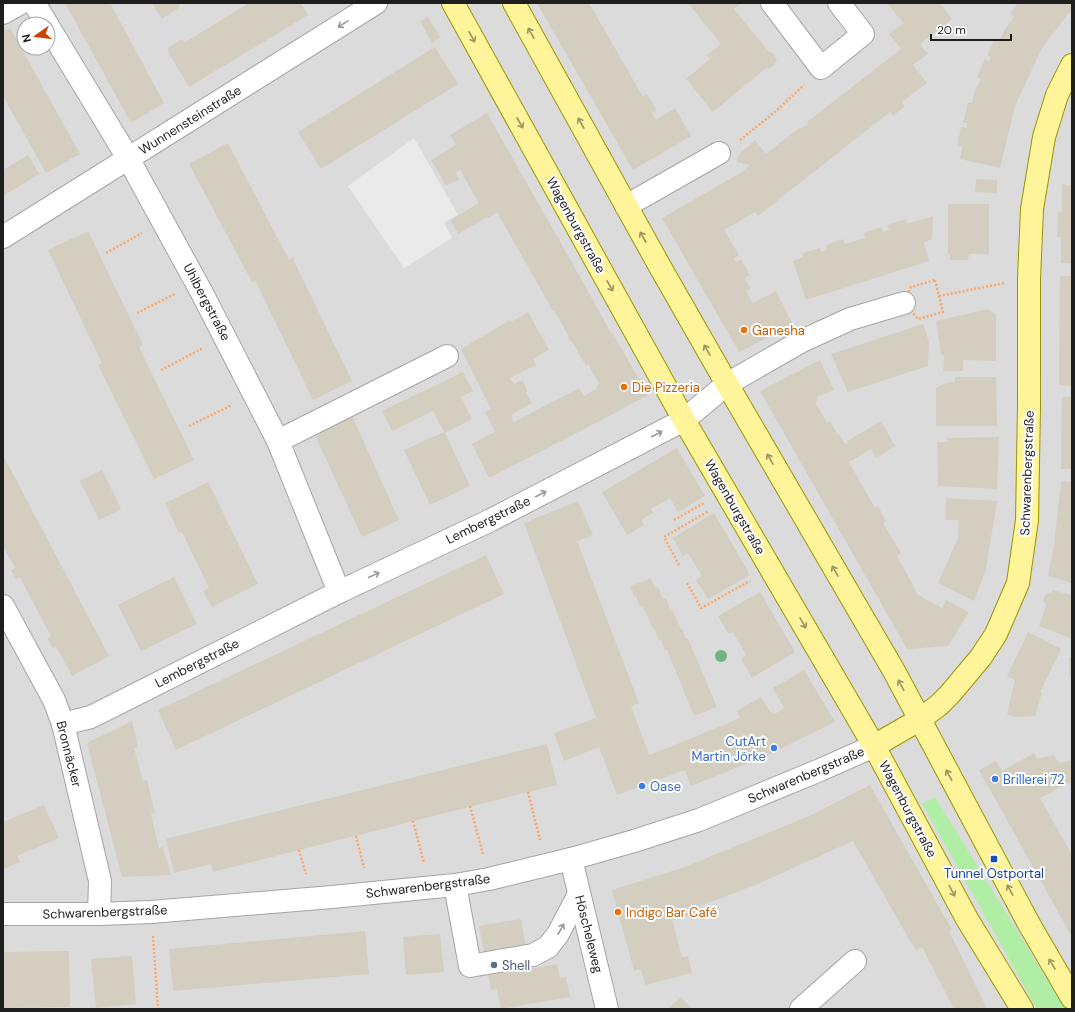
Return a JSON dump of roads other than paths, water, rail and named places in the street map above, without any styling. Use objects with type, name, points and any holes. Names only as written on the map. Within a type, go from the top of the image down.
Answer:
[{"type":"main road","name":"Wagenburgstraße","points":[[453,3],[684,420],[874,746],[967,919],[1022,1009]]},
{"type":"main road","points":[[514,3],[626,206],[727,384],[894,671],[1029,924],[1072,998]]},
{"type":"main road","name":"Schwarenbergstraße","points":[[874,746],[919,720],[939,705],[950,694],[981,657],[996,634],[1018,583],[1027,520],[1029,279],[1032,209],[1044,137],[1057,95],[1072,65]]},
{"type":"street","points":[[3,13],[21,3]]},
{"type":"street","name":"Uhlbergstraße","points":[[34,3],[42,16]]},
{"type":"street","name":"Wunnensteinstraße","points":[[3,237],[376,3]]},
{"type":"street","points":[[781,6],[821,68],[863,34],[839,3]]},
{"type":"street","name":"Uhlbergstraße","points":[[56,40],[128,158],[163,220],[225,337],[278,441],[339,592]]},
{"type":"street","points":[[626,206],[719,153]]},
{"type":"street","name":"Lembergstraße","points":[[63,724],[91,717],[339,592],[491,520],[684,420],[727,384],[802,341],[850,319],[911,303]]},
{"type":"street","points":[[278,441],[447,356]]},
{"type":"street","name":"Bronnäcker","points":[[3,606],[54,700],[63,724],[100,881],[99,914]]},
{"type":"street","name":"Schwarenbergstraße","points":[[3,914],[99,914],[151,912],[429,888],[489,879],[571,859],[634,841],[698,820],[874,746]]},
{"type":"street","name":"Höscheleweg","points":[[571,859],[608,1009]]},
{"type":"street","points":[[455,885],[470,966],[533,955],[548,948],[558,934],[579,894]]},
{"type":"street","points":[[801,1009],[855,961]]},
{"type":"place","name":"Ganesha","points":[[744,330]]},
{"type":"place","name":"Die Pizzeria","points":[[624,387]]},
{"type":"place","name":"CutArt Martin Jörke","points":[[774,748]]},
{"type":"place","name":"Brillerei 72","points":[[995,779]]},
{"type":"place","name":"Oase","points":[[642,786]]},
{"type":"place","name":"Tunnel Ostportal","points":[[994,859]]},
{"type":"place","name":"Indigo Bar Café","points":[[618,912]]},
{"type":"place","name":"Shell","points":[[494,965]]}]
